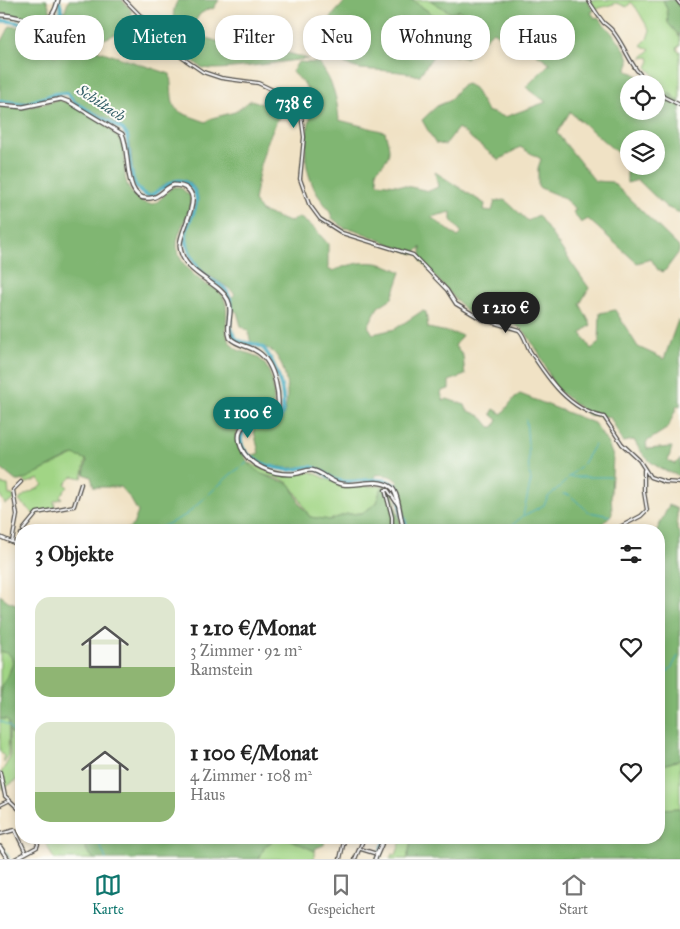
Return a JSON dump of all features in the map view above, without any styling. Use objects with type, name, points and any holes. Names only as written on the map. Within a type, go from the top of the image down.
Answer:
[{"type":"main road","points":[[0,15],[45,21],[52,16],[57,2]]},
{"type":"main road","points":[[0,105],[23,107],[54,99],[69,102],[122,134],[132,188],[138,195],[154,198],[174,184],[182,186],[189,192],[193,207],[181,236],[180,245],[183,256],[195,272],[227,297],[230,307],[228,323],[230,338],[239,345],[261,354],[268,363],[276,387],[278,405],[276,418],[268,422],[249,423],[240,431],[242,450],[250,460],[265,469],[284,474],[312,470],[340,484],[368,482],[384,484],[393,488],[403,524]]},
{"type":"main road","points":[[375,859],[381,844]]},
{"type":"main road","points":[[0,847],[8,859]]},
{"type":"street","points":[[125,0],[181,57],[203,72],[220,78],[258,83],[296,101],[300,107],[304,137],[300,179],[309,204],[320,219],[342,232],[413,255],[447,290],[456,304],[481,318],[519,330],[530,351],[561,394],[586,412],[604,417],[622,444],[639,460],[650,477],[666,482],[680,483]]},
{"type":"street","points":[[588,0],[603,21],[614,32],[628,54],[631,65],[640,75]]},
{"type":"street","points":[[677,0],[680,4]]},
{"type":"street","points":[[665,98],[680,105]]},
{"type":"street","points":[[626,524],[642,516],[647,510],[643,479],[644,470]]},
{"type":"street","points":[[643,479],[650,477]]},
{"type":"street","points":[[12,542],[17,510],[13,490],[21,482]]},
{"type":"street","points":[[28,524],[37,513],[74,506],[81,484]]},
{"type":"street","points":[[392,524],[385,490],[388,490],[398,505]]},
{"type":"street","points":[[0,537],[15,544]]},
{"type":"street","points":[[0,772],[3,793],[8,801],[15,806]]},
{"type":"street","points":[[0,805],[8,801]]},
{"type":"street","points":[[0,834],[15,830]]},
{"type":"street","points":[[22,844],[26,853]]},
{"type":"street","points":[[15,859],[38,844]]},
{"type":"street","points":[[340,859],[343,844]]},
{"type":"street","points":[[355,859],[362,844]]},
{"type":"street","points":[[360,848],[377,854]]},
{"type":"green space","points":[[0,0],[47,0],[51,13],[48,15],[15,16],[0,13]]},
{"type":"green space","points":[[69,0],[122,0],[131,10],[131,15],[114,15],[114,35],[104,39],[104,15],[63,15]]},
{"type":"green space","points":[[178,0],[219,0],[213,9],[210,8],[199,15],[174,15]]},
{"type":"green space","points":[[346,0],[412,0],[433,15],[381,15],[381,60],[430,60],[419,76],[353,67],[340,60],[371,60],[371,15],[333,15]]},
{"type":"green space","points":[[412,0],[430,0],[451,13],[459,10],[466,15],[433,15]]},
{"type":"green space","points":[[430,0],[587,0],[594,11],[591,12],[595,18],[598,17],[626,52],[629,58],[627,71],[637,75],[620,75],[620,120],[665,120],[665,96],[669,93],[680,103],[680,213],[666,207],[638,180],[627,183],[627,175],[665,175],[665,130],[620,130],[620,155],[570,112],[557,133],[595,181],[612,182],[679,247],[679,252],[664,272],[658,270],[651,259],[637,263],[588,219],[581,223],[573,212],[576,209],[562,197],[538,187],[538,168],[541,159],[520,147],[499,160],[458,128],[445,145],[435,143],[422,120],[437,106],[449,101],[461,86],[467,84],[474,88],[487,111],[505,117],[546,102],[526,87],[550,63],[546,60],[575,60],[575,15],[500,15],[500,37],[493,31],[490,34],[490,15],[466,15],[459,10],[451,13]]},
{"type":"green space","points":[[589,0],[663,0],[667,9],[668,23],[680,37],[680,45],[677,48],[680,51],[680,102],[669,92],[665,96],[665,75],[654,75],[647,67],[650,61],[649,57],[641,58],[650,50],[641,45],[647,39],[650,30],[634,5],[631,2],[627,7],[617,3],[596,9]]},
{"type":"green space","points":[[663,0],[675,0],[680,6],[680,36],[668,23],[667,9]]},
{"type":"green space","points":[[10,26],[15,27],[15,60],[104,60],[104,52],[114,56],[114,60],[127,60],[170,74],[175,108],[206,122],[212,118],[235,112],[251,100],[270,106],[279,117],[265,148],[258,178],[254,201],[261,211],[289,222],[299,217],[314,228],[328,244],[328,269],[332,271],[367,262],[383,265],[401,272],[392,298],[378,307],[368,326],[373,334],[395,329],[422,311],[426,312],[428,328],[462,335],[455,346],[463,356],[465,375],[449,381],[449,389],[442,391],[441,394],[444,401],[447,399],[465,405],[467,410],[480,416],[490,427],[494,427],[498,420],[491,414],[494,409],[502,414],[515,397],[520,394],[594,423],[607,442],[613,456],[612,514],[602,524],[407,524],[401,494],[396,485],[398,481],[393,477],[375,475],[375,479],[342,481],[331,478],[313,466],[287,468],[263,464],[253,458],[251,456],[259,453],[253,427],[274,426],[282,418],[287,399],[285,377],[278,358],[273,352],[265,347],[251,343],[248,331],[241,326],[237,312],[233,310],[231,298],[235,294],[204,271],[194,259],[187,237],[196,209],[198,196],[196,190],[186,180],[180,179],[170,182],[150,195],[142,192],[134,178],[130,141],[127,134],[118,124],[82,105],[67,93],[58,93],[28,102],[0,101],[0,45]]},
{"type":"green space","points":[[205,36],[215,40],[215,60],[293,60],[293,54],[303,58],[303,60],[220,69],[208,69],[193,60],[205,60]]},
{"type":"green space","points":[[298,62],[319,63],[328,77],[333,90],[339,120],[385,132],[389,153],[376,171],[378,183],[429,191],[438,187],[435,172],[485,204],[484,210],[492,211],[495,201],[505,200],[528,221],[538,215],[589,288],[580,304],[591,325],[581,333],[591,349],[599,343],[600,313],[615,310],[638,347],[664,359],[678,320],[680,322],[680,406],[677,406],[668,428],[646,442],[647,449],[672,447],[668,461],[675,464],[680,459],[680,476],[652,463],[643,454],[634,440],[623,442],[610,417],[589,415],[555,388],[539,353],[525,332],[516,325],[481,319],[467,312],[421,261],[421,247],[414,254],[353,229],[344,228],[332,218],[311,181],[306,158],[307,135],[316,102],[313,101],[304,83],[292,72]],"holes":[[[451,212],[451,220],[462,233],[458,237],[431,217]]]},
{"type":"green space","points":[[58,100],[84,110],[102,122],[121,142],[125,158],[125,174],[128,188],[140,201],[148,204],[155,203],[173,187],[180,187],[190,196],[189,209],[177,240],[180,258],[197,278],[221,293],[225,301],[226,328],[229,340],[235,348],[254,355],[263,362],[273,384],[274,401],[269,419],[255,418],[241,424],[236,435],[241,450],[248,462],[258,472],[291,485],[300,504],[310,517],[330,520],[347,514],[362,513],[377,503],[380,490],[385,486],[388,487],[394,495],[396,503],[394,502],[401,524],[133,524],[138,512],[130,498],[120,487],[94,487],[91,477],[84,474],[87,460],[74,455],[70,456],[21,481],[16,481],[0,468],[0,106],[26,108]]},
{"type":"green space","points":[[74,455],[86,459],[82,478],[73,476],[65,484],[68,487],[60,495],[62,498],[54,501],[55,507],[34,514],[19,501],[43,485],[39,479],[27,483],[22,480]]},
{"type":"green space","points":[[250,463],[283,475],[312,472],[342,486],[385,486],[380,490],[377,503],[362,513],[347,514],[330,520],[310,517],[297,494],[288,483],[257,472]]},
{"type":"green space","points":[[0,484],[8,485],[9,495],[13,495],[14,500],[5,504],[0,495]]},
{"type":"green space","points":[[669,505],[677,509],[677,530],[680,534],[680,760],[665,764],[665,524],[660,524]]},
{"type":"green space","points":[[0,595],[15,604],[15,737],[9,730],[9,722],[6,719],[0,719],[2,687],[12,666],[12,661],[7,653],[0,651]]},
{"type":"green space","points":[[0,651],[7,653],[11,657],[12,666],[2,686],[0,698]]},
{"type":"green space","points":[[0,719],[6,719],[9,722],[8,756],[4,763],[4,756],[0,752]]},
{"type":"green space","points":[[9,730],[15,737],[15,781],[3,789],[1,773],[10,758]]},
{"type":"green space","points":[[680,760],[680,808],[665,809],[665,764]]},
{"type":"green space","points":[[680,808],[680,859],[407,859],[411,844],[665,844],[665,809]]},
{"type":"green space","points":[[46,844],[85,844],[87,851],[94,859],[54,859]]},
{"type":"green space","points":[[85,844],[268,844],[265,846],[259,859],[94,859],[87,851]]},
{"type":"green space","points":[[268,844],[301,844],[315,851],[314,858],[316,859],[259,859],[265,846]]},
{"type":"green space","points":[[299,844],[324,844],[316,848],[315,851]]},
{"type":"green space","points":[[400,844],[411,844],[407,859],[390,859],[392,854],[396,855]]},
{"type":"waterway","name":"Schiltach","points":[[0,21],[51,30],[57,24],[61,12],[58,0]]},
{"type":"waterway","name":"Schiltach","points":[[0,101],[25,104],[55,94],[67,93],[75,103],[123,130],[127,136],[133,180],[137,188],[143,193],[150,196],[175,181],[185,182],[190,186],[195,192],[196,198],[196,205],[186,236],[190,254],[196,266],[209,279],[227,292],[231,303],[231,325],[234,336],[240,341],[257,345],[264,349],[274,366],[282,388],[282,411],[279,420],[272,426],[256,425],[245,428],[241,437],[242,446],[246,453],[262,463],[280,469],[291,470],[311,467],[339,481],[388,481],[395,485],[400,492],[401,513],[406,524]]},
{"type":"waterway","points":[[526,420],[528,444]]},
{"type":"waterway","points":[[568,478],[582,465],[594,445]]},
{"type":"waterway","points":[[528,446],[529,471]]},
{"type":"waterway","points":[[168,524],[186,515],[231,474],[248,462]]},
{"type":"waterway","points":[[523,516],[531,480],[529,473]]},
{"type":"waterway","points":[[570,477],[610,477]]},
{"type":"waterway","points":[[513,524],[523,516],[544,505],[548,497],[566,481]]},
{"type":"waterway","points":[[563,494],[570,495]]},
{"type":"waterway","points":[[572,497],[589,512],[610,516]]},
{"type":"waterway","points":[[665,674],[672,667],[678,656]]},
{"type":"waterway","points":[[0,721],[9,726],[15,734]]},
{"type":"waterway","points":[[100,844],[106,859]]},
{"type":"waterway","name":"Schiltach","points":[[378,859],[384,844]]},
{"type":"waterway","points":[[2,845],[10,859]]}]
